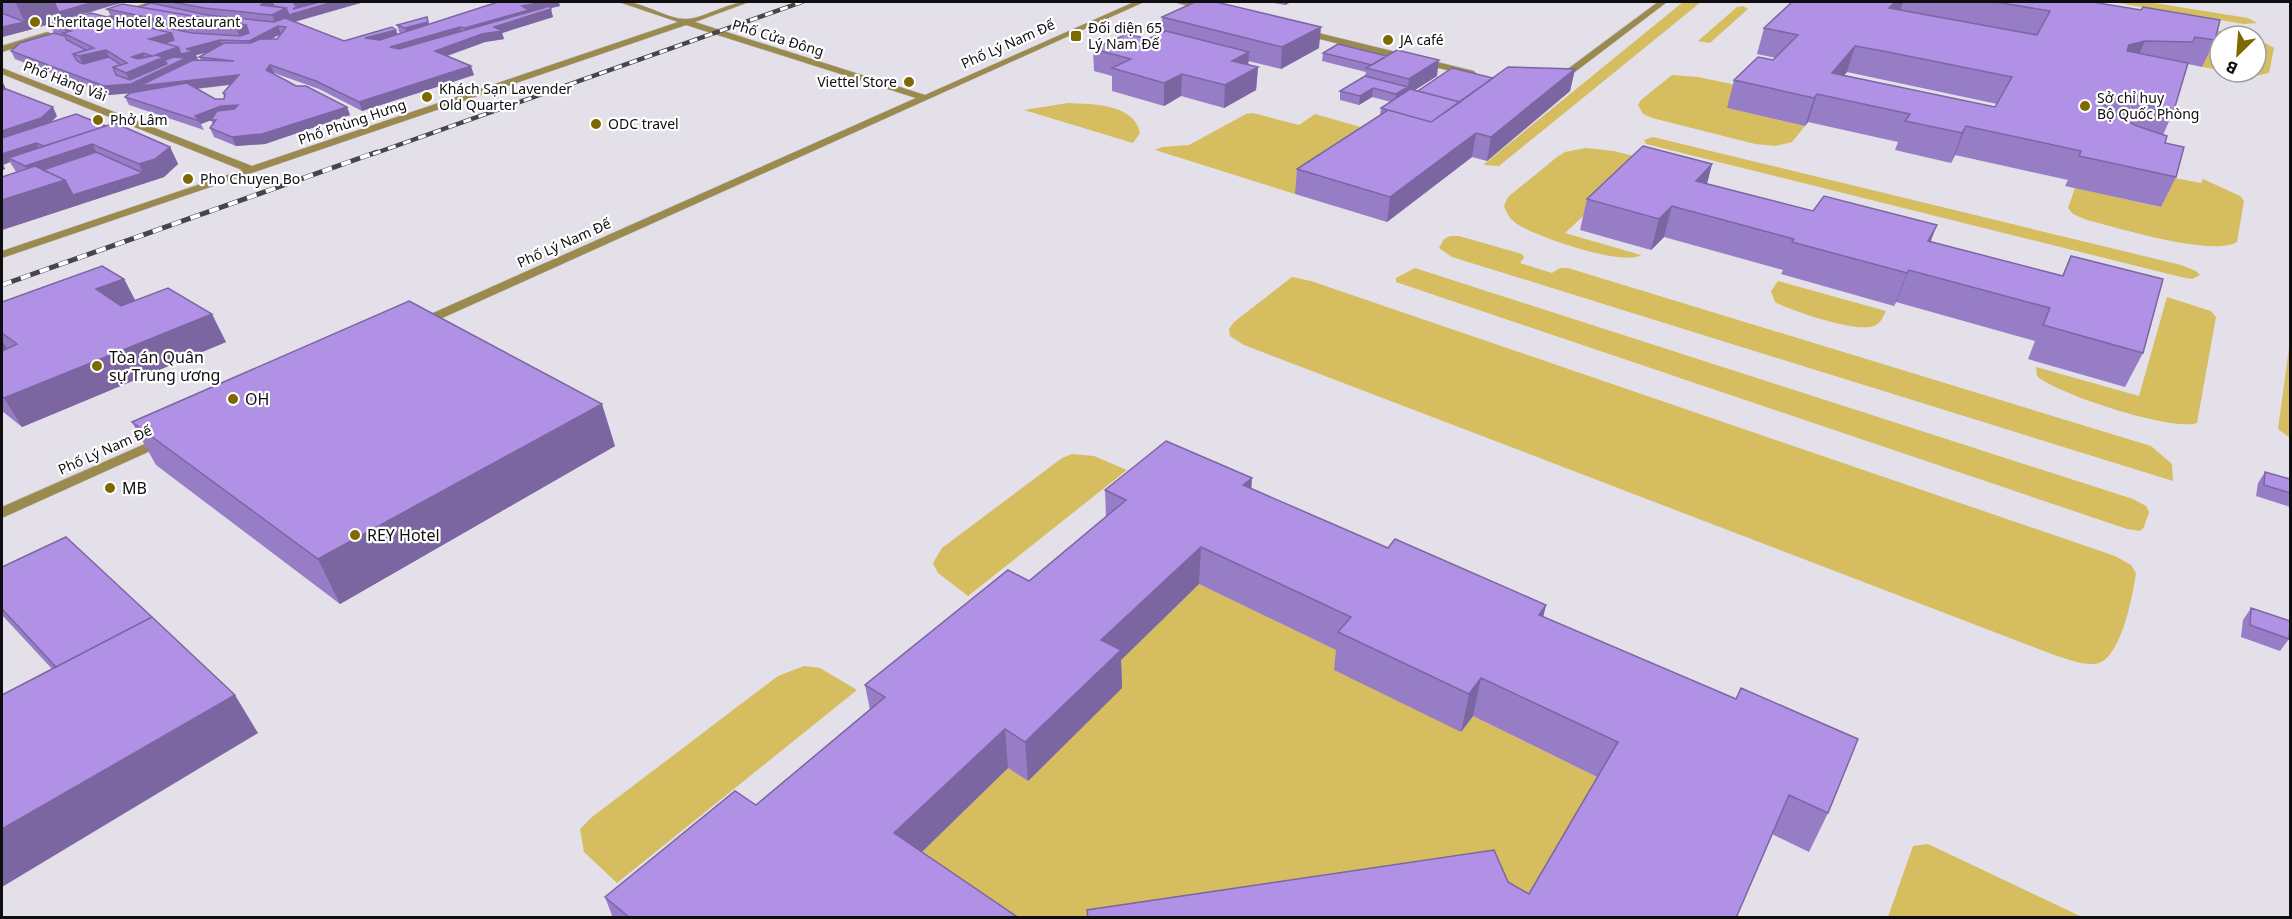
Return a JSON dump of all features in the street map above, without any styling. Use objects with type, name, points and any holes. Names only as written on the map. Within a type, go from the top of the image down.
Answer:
[{"type":"street","points":[[112,15],[157,2]]},
{"type":"street","name":"Phố Cửa Đông","points":[[622,2],[925,98]]},
{"type":"street","points":[[717,11],[732,2]]},
{"type":"street","name":"Phố Phùng Hưng","points":[[2,255],[745,2]]},
{"type":"street","name":"Phố Lý Nam Đế","points":[[412,328],[1140,2]]},
{"type":"street","points":[[1177,2],[1222,12]]},
{"type":"street","points":[[1549,81],[1561,79],[1663,2]]},
{"type":"street","points":[[1290,29],[1481,75]]},
{"type":"street","points":[[2,49],[57,32]]},
{"type":"street","name":"Phố Hàng Vải","points":[[2,71],[252,170]]},
{"type":"street","name":"Phố Lý Nam Đế","points":[[2,513],[175,434]]},
{"type":"shaded area","points":[[1683,2],[1701,2],[1499,166],[1483,165]]},
{"type":"shaded area","points":[[2112,2],[2148,2],[2248,18],[2257,23],[2244,24]]},
{"type":"shaded area","points":[[1743,6],[1748,9],[1710,43],[1698,41],[1737,7]]},
{"type":"shaded area","points":[[2165,21],[2208,29],[2208,46]]},
{"type":"shaded area","points":[[2268,45],[2274,48],[2268,73]]},
{"type":"shaded area","points":[[2208,46],[2208,68],[2202,67]]},
{"type":"shaded area","points":[[1672,75],[1698,77],[1746,87],[1727,108],[1805,126],[1792,142],[1776,146],[1755,144],[1643,114],[1638,105],[1641,100]]},
{"type":"shaded area","points":[[1068,103],[1100,105],[1121,111],[1130,116],[1140,133],[1133,143],[1024,110]]},
{"type":"shaded area","points":[[1253,113],[1299,125],[1315,114],[1385,134],[1295,194],[1155,150],[1162,147],[1189,145],[1246,114]]},
{"type":"shaded area","points":[[1653,137],[2181,265],[2200,275],[2192,279],[2181,277],[1646,144],[1644,140]]},
{"type":"shaded area","points":[[1586,148],[1614,151],[1645,159],[1565,233],[1641,255],[1631,258],[1617,257],[1559,242],[1517,224],[1506,211],[1504,206],[1508,197],[1557,157],[1565,152]]},
{"type":"shaded area","points":[[2169,177],[2201,183],[2203,179],[2240,196],[2244,201],[2237,242],[2224,246],[2207,246],[2164,240],[2087,220],[2073,214],[2068,208],[2075,188],[2160,207]]},
{"type":"shaded area","points":[[1459,236],[1522,254],[1524,258],[1520,263],[1552,273],[1560,268],[1568,268],[2151,446],[2172,464],[2173,481],[1452,257],[1439,248],[1444,239]]},
{"type":"shaded area","points":[[1415,268],[2133,499],[2146,506],[2149,512],[2144,527],[2140,531],[2127,529],[1396,282],[1396,278]]},
{"type":"shaded area","points":[[1292,277],[1311,281],[2115,556],[2131,565],[2136,573],[2129,609],[2120,637],[2107,658],[2099,663],[2083,663],[2057,656],[1244,345],[1230,336],[1229,329],[1234,322]]},
{"type":"shaded area","points":[[1778,281],[1886,311],[1882,320],[1874,326],[1853,326],[1824,320],[1775,302],[1771,291]]},
{"type":"shaded area","points":[[2167,297],[2211,311],[2216,317],[2197,423],[2165,422],[2116,410],[2048,384],[2037,376],[2036,367],[2139,396]]},
{"type":"shaded area","points":[[2290,341],[2290,438],[2278,429]]},
{"type":"shaded area","points":[[1072,454],[1094,456],[1127,470],[968,596],[938,573],[933,563],[942,548],[1062,458]]},
{"type":"shaded area","points":[[1199,584],[1347,655],[1461,732],[1473,716],[1605,781],[1527,917],[965,917],[901,872],[1008,768],[1028,781],[1102,678]]},
{"type":"shaded area","points":[[804,666],[820,668],[857,690],[617,883],[584,852],[580,829],[592,817],[778,676]]},
{"type":"shaded area","points":[[1928,844],[2082,917],[1888,917],[1913,846]]},
{"type":"building","points":[[54,2],[94,2],[59,12]]},
{"type":"building","points":[[172,2],[268,2],[260,5],[286,8],[272,15],[204,8]]},
{"type":"building","points":[[272,2],[302,2],[294,4],[297,6],[293,9],[320,2],[333,2],[289,15],[286,8],[274,6]]},
{"type":"building","points":[[498,2],[543,2],[522,6],[529,10],[390,47],[399,49],[550,6],[551,9],[494,27],[502,31],[482,34],[435,51],[471,66],[359,102],[316,81],[270,65],[266,70],[296,86],[306,86],[347,107],[262,134],[232,137],[210,128],[216,120],[211,120],[217,111],[234,109],[238,105],[221,106],[195,116],[200,121],[125,97],[130,93],[187,83],[215,99],[224,99],[225,94],[223,93],[239,75],[139,86],[193,60],[234,61],[199,57],[224,43],[251,43],[260,39],[277,39],[286,27],[278,26],[249,41],[220,40],[186,49],[194,51],[181,54],[178,47],[164,43],[174,40],[171,33],[106,17],[192,33],[240,36],[249,33],[246,25],[139,7],[151,3],[207,15],[274,22],[285,18],[344,41],[392,27],[396,30],[365,38],[380,40]]},
{"type":"building","points":[[1195,2],[1216,2],[1321,27],[1282,47],[1162,17]]},
{"type":"building","points":[[1792,2],[1895,2],[1889,8],[2037,35],[2050,11],[1995,2],[2092,2],[2141,10],[2143,7],[2220,20],[2219,24],[2208,24],[2208,39],[2195,37],[2193,42],[2145,41],[2129,45],[2127,51],[2188,63],[2174,110],[2106,97],[2103,104],[2114,115],[2167,136],[2165,143],[2184,147],[2176,177],[2079,156],[2081,151],[1966,126],[1962,133],[1905,121],[1910,114],[1817,94],[1814,98],[1734,80],[1758,57],[1773,60],[1798,35],[1764,28]],"holes":[[[1855,46],[2012,77],[1995,107],[1832,73]]]},
{"type":"building","points":[[122,4],[246,25],[237,29],[189,26],[107,9]]},
{"type":"building","points":[[2,13],[25,22],[2,27]]},
{"type":"building","points":[[91,13],[171,33],[149,39],[178,47],[155,55],[164,57],[126,73],[113,67],[127,63],[106,50],[79,56],[73,54],[94,48],[63,33],[71,31],[50,25]],"holes":[[[143,53],[152,56],[138,59],[132,57]]]},
{"type":"building","points":[[427,17],[428,22],[405,28],[397,25]]},
{"type":"building","points":[[1166,31],[1249,52],[1232,61],[1258,67],[1225,85],[1182,74],[1164,83],[1112,68],[1131,59],[1093,49],[1127,34],[1148,39]]},
{"type":"building","points":[[54,33],[65,36],[67,40],[86,50],[73,54],[77,61],[83,64],[109,57],[121,65],[113,67],[116,75],[130,80],[167,64],[165,60],[174,57],[186,58],[131,84],[104,86],[11,51],[20,43]]},
{"type":"building","points":[[1338,44],[1387,56],[1372,65],[1323,53]]},
{"type":"building","points":[[1397,50],[1439,60],[1409,79],[1366,68]]},
{"type":"building","points":[[1508,67],[1575,69],[1491,137],[1476,133],[1390,197],[1297,169],[1388,110],[1431,122]]},
{"type":"building","points":[[1452,68],[1493,78],[1460,102],[1418,91]]},
{"type":"building","points":[[1365,76],[1408,87],[1396,94],[1373,88],[1360,96],[1340,91]]},
{"type":"building","points":[[6,89],[53,107],[41,118],[2,131],[2,90]]},
{"type":"building","points":[[1410,89],[1460,102],[1431,122],[1381,108]]},
{"type":"building","points":[[76,114],[106,126],[44,146],[36,143],[2,154],[2,138]]},
{"type":"building","points":[[115,123],[170,147],[155,159],[139,164],[92,144],[25,166],[8,158]]},
{"type":"building","points":[[1643,146],[1712,164],[1696,181],[1813,211],[1824,196],[1937,225],[1928,241],[2063,276],[2071,256],[2163,279],[2143,353],[2043,325],[2050,308],[1909,270],[1907,273],[1792,242],[1794,239],[1672,206],[1659,219],[1587,199]]},
{"type":"building","points":[[96,152],[143,173],[73,195],[65,180],[43,170]]},
{"type":"building","points":[[35,166],[65,180],[2,200],[2,177]]},
{"type":"building","points":[[102,266],[124,279],[96,289],[121,306],[168,288],[212,314],[4,398],[2,396],[2,351],[17,344],[2,333],[2,302]]},
{"type":"building","name":"REY Hotel","points":[[409,301],[602,404],[318,559],[132,422]]},
{"type":"building","points":[[1166,441],[1252,478],[1243,485],[1388,548],[1395,539],[1546,605],[1539,615],[1736,699],[1741,688],[1858,739],[1828,813],[1789,795],[1736,918],[1088,918],[1087,910],[1494,850],[1508,882],[1529,894],[1618,742],[1481,678],[1469,694],[1338,632],[1351,617],[1201,547],[1101,640],[1121,650],[1025,742],[1005,729],[894,833],[1019,918],[630,918],[605,897],[735,791],[756,805],[885,697],[865,685],[1008,570],[1029,581],[1126,500],[1105,490]]},
{"type":"building","points":[[2265,472],[2290,479],[2290,493],[2264,485]]},
{"type":"building","points":[[66,537],[152,617],[56,667],[2,609],[2,567]]},
{"type":"building","points":[[2251,608],[2290,621],[2289,639],[2250,625]]},
{"type":"building","points":[[152,617],[235,695],[2,829],[2,695]]},
{"type":"railway","points":[[373,154],[802,2]]},
{"type":"railway","points":[[2,285],[377,152]]},
{"type":"place","name":"L'heritage Hotel & Restaurant","points":[[35,22]]},
{"type":"place","name":"Đối diện 65 Lý Nam Đế","points":[[1076,36]]},
{"type":"place","name":"JA café","points":[[1388,40]]},
{"type":"place","name":"Viettel Store","points":[[909,82]]},
{"type":"place","name":"Khách Sạn Lavender Old Quarter","points":[[427,97]]},
{"type":"place","name":"Sở chỉ huy Bộ Quốc Phòng","points":[[2085,106]]},
{"type":"place","name":"Phở Lâm","points":[[98,120]]},
{"type":"place","name":"ODC travel","points":[[596,124]]},
{"type":"place","name":"Pho Chuyen Bo","points":[[188,179]]},
{"type":"place","name":"Tòa án Quân sự Trung ương","points":[[97,366]]},
{"type":"place","name":"OH","points":[[233,399]]},
{"type":"place","name":"MB","points":[[110,488]]},
{"type":"place","name":"REY Hotel","points":[[355,535]]}]
